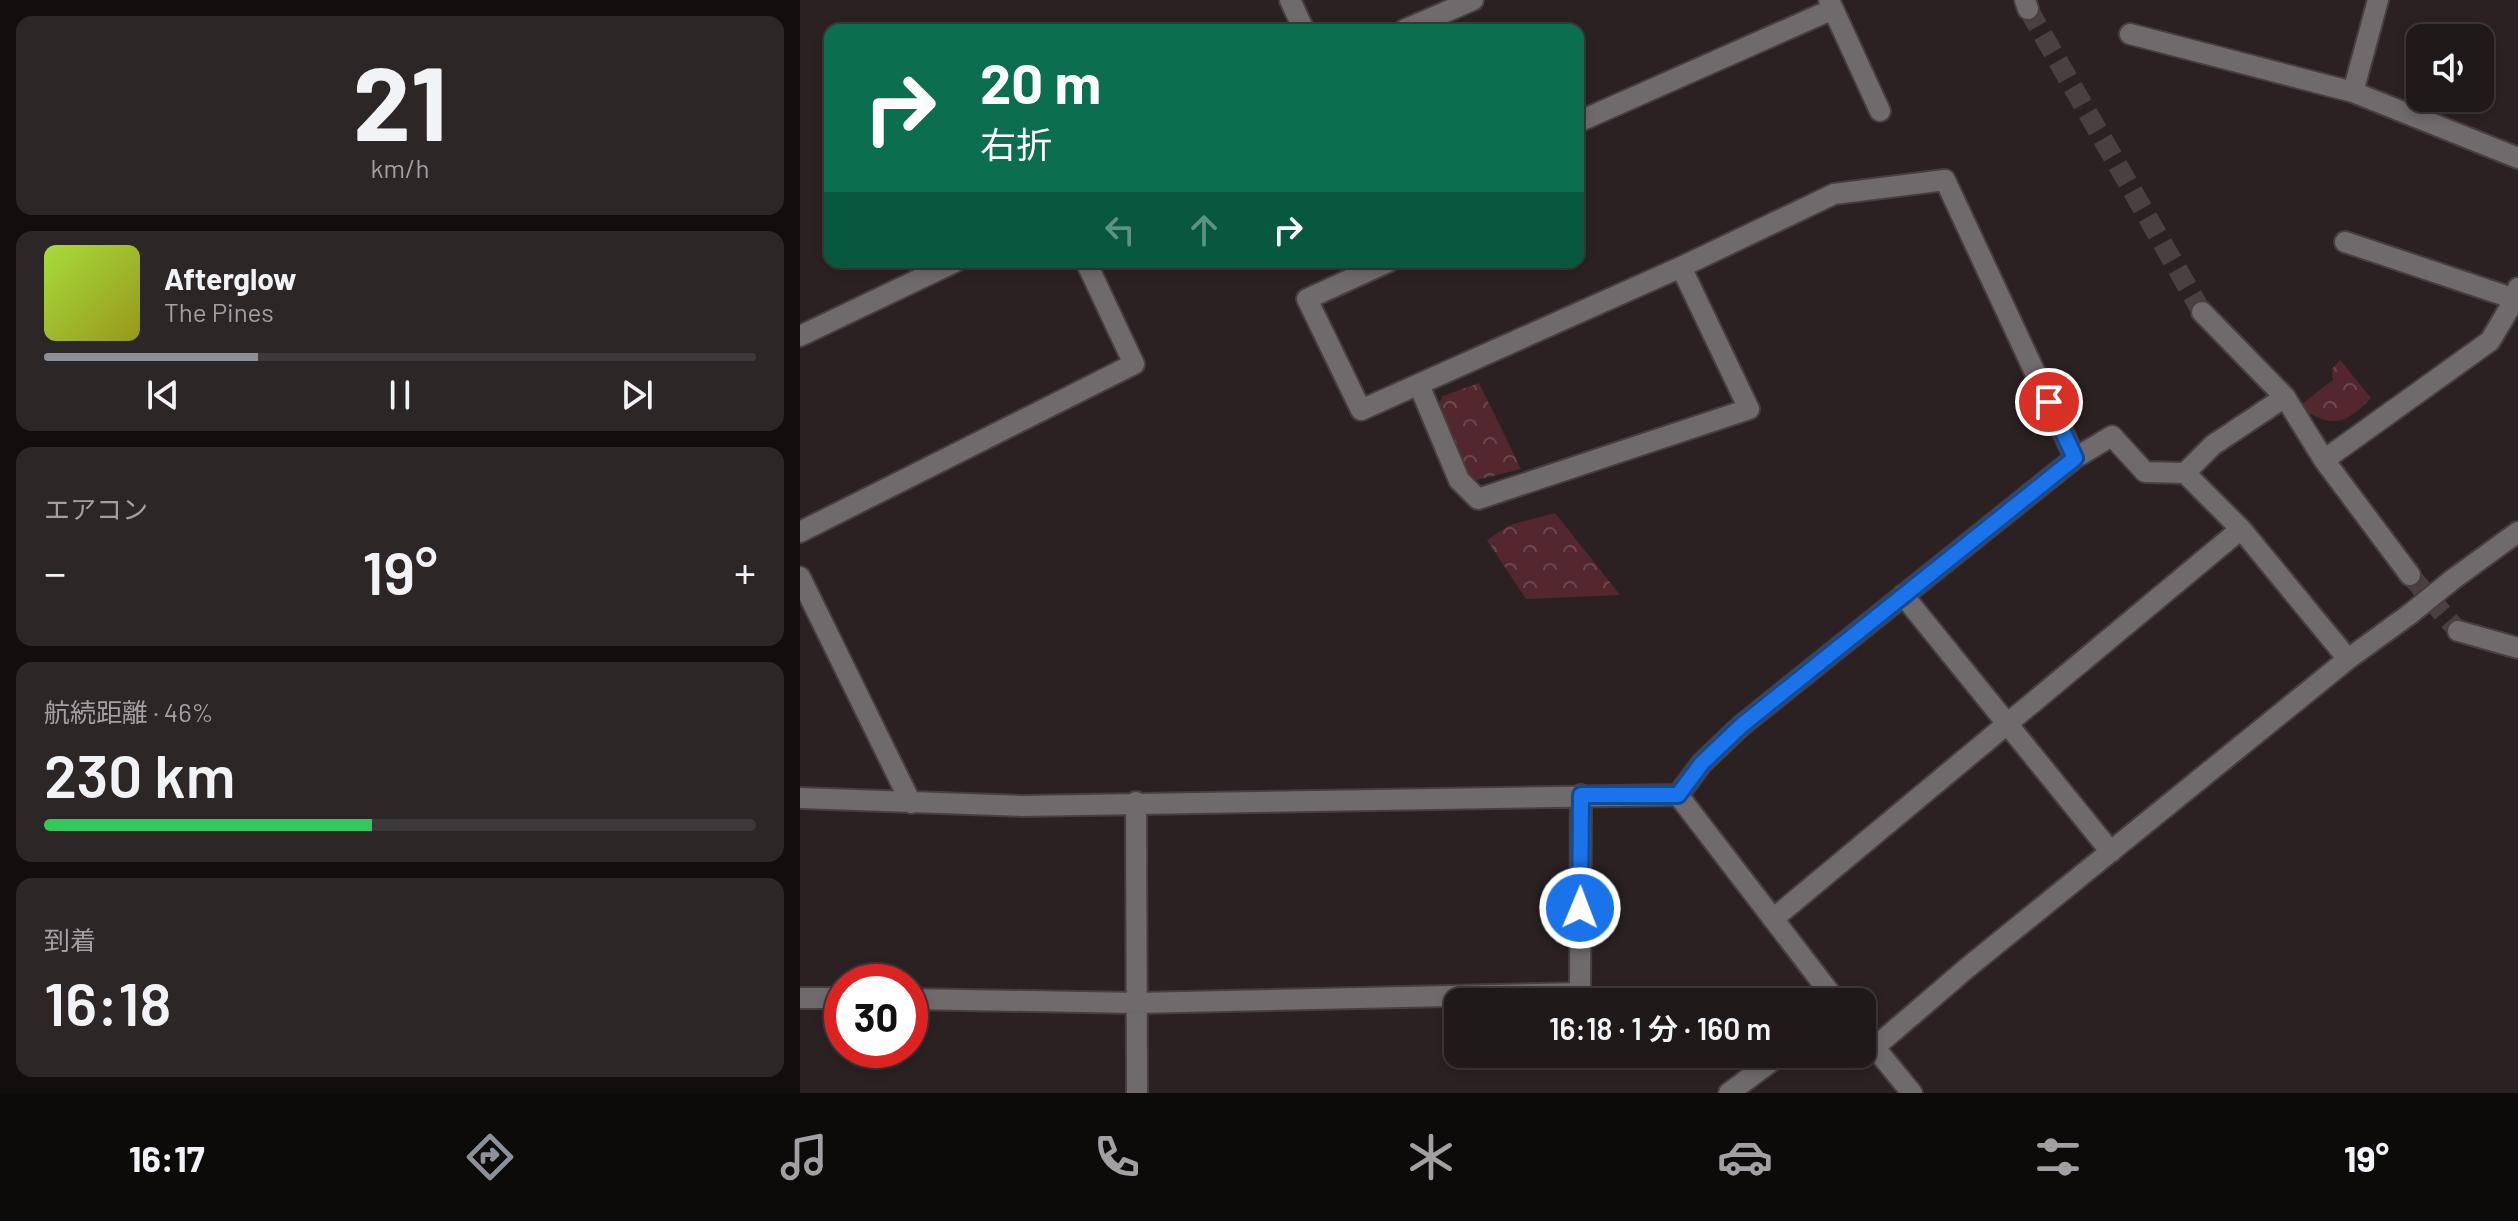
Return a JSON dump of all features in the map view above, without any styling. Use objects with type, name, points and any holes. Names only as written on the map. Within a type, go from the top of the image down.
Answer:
[{"type":"street","points":[[1290,0],[1301,24]]},
{"type":"street","points":[[1418,24],[1473,0]]},
{"type":"street","points":[[2353,92],[2378,0]]},
{"type":"street","points":[[1584,119],[1831,4],[1880,111]]},
{"type":"street","points":[[2130,34],[2353,92],[2518,158]]},
{"type":"street","points":[[1375,268],[1307,299],[1361,410],[1681,267],[1834,194],[1945,180],[2075,458]]},
{"type":"street","points":[[2324,460],[2490,341],[2516,294],[2345,242]]},
{"type":"street","points":[[1419,385],[1459,480],[1478,499],[1749,409],[1681,267]]},
{"type":"street","points":[[800,336],[942,268]]},
{"type":"street","points":[[800,532],[1134,364],[1089,268]]},
{"type":"street","points":[[2202,312],[2285,397],[2324,460],[2410,575]]},
{"type":"street","points":[[2185,473],[2213,445],[2285,397]]},
{"type":"street","points":[[1678,795],[1702,763],[1742,725],[2075,458],[2112,436],[2145,472],[2185,473],[2241,529],[2348,659]]},
{"type":"street","points":[[1773,919],[2241,529]]},
{"type":"street","points":[[1876,1034],[1967,968],[2348,659],[2518,532]]},
{"type":"street","points":[[800,577],[911,803]]},
{"type":"street","points":[[1903,595],[2111,852]]},
{"type":"street","points":[[2458,631],[2518,648]]},
{"type":"street","points":[[928,999],[1137,1003],[1580,993],[1581,795]]},
{"type":"street","points":[[800,798],[1022,806],[1678,795]]},
{"type":"street","points":[[1678,795],[1826,988]]},
{"type":"street","points":[[1136,802],[1137,1093]]},
{"type":"street","points":[[800,998],[824,998]]},
{"type":"street","points":[[1876,1050],[1912,1093]]},
{"type":"street","points":[[1729,1093],[1762,1068]]},
{"type":"green space","points":[[2340,360],[2371,398],[2353,414],[2337,421],[2320,418],[2298,407],[2333,380],[2332,369]]},
{"type":"green space","points":[[1479,383],[1521,469],[1476,480],[1466,471],[1437,406],[1443,396]]},
{"type":"green space","points":[[1555,513],[1620,595],[1526,599],[1487,540],[1510,525]]},
{"type":"tunnel","points":[[2028,9],[2202,312]]},
{"type":"tunnel","points":[[2410,575],[2458,631]]},
{"type":"route","points":[[1580,908],[1581,795],[1678,795],[1702,763],[1742,725],[2075,458],[2049,402]]}]
